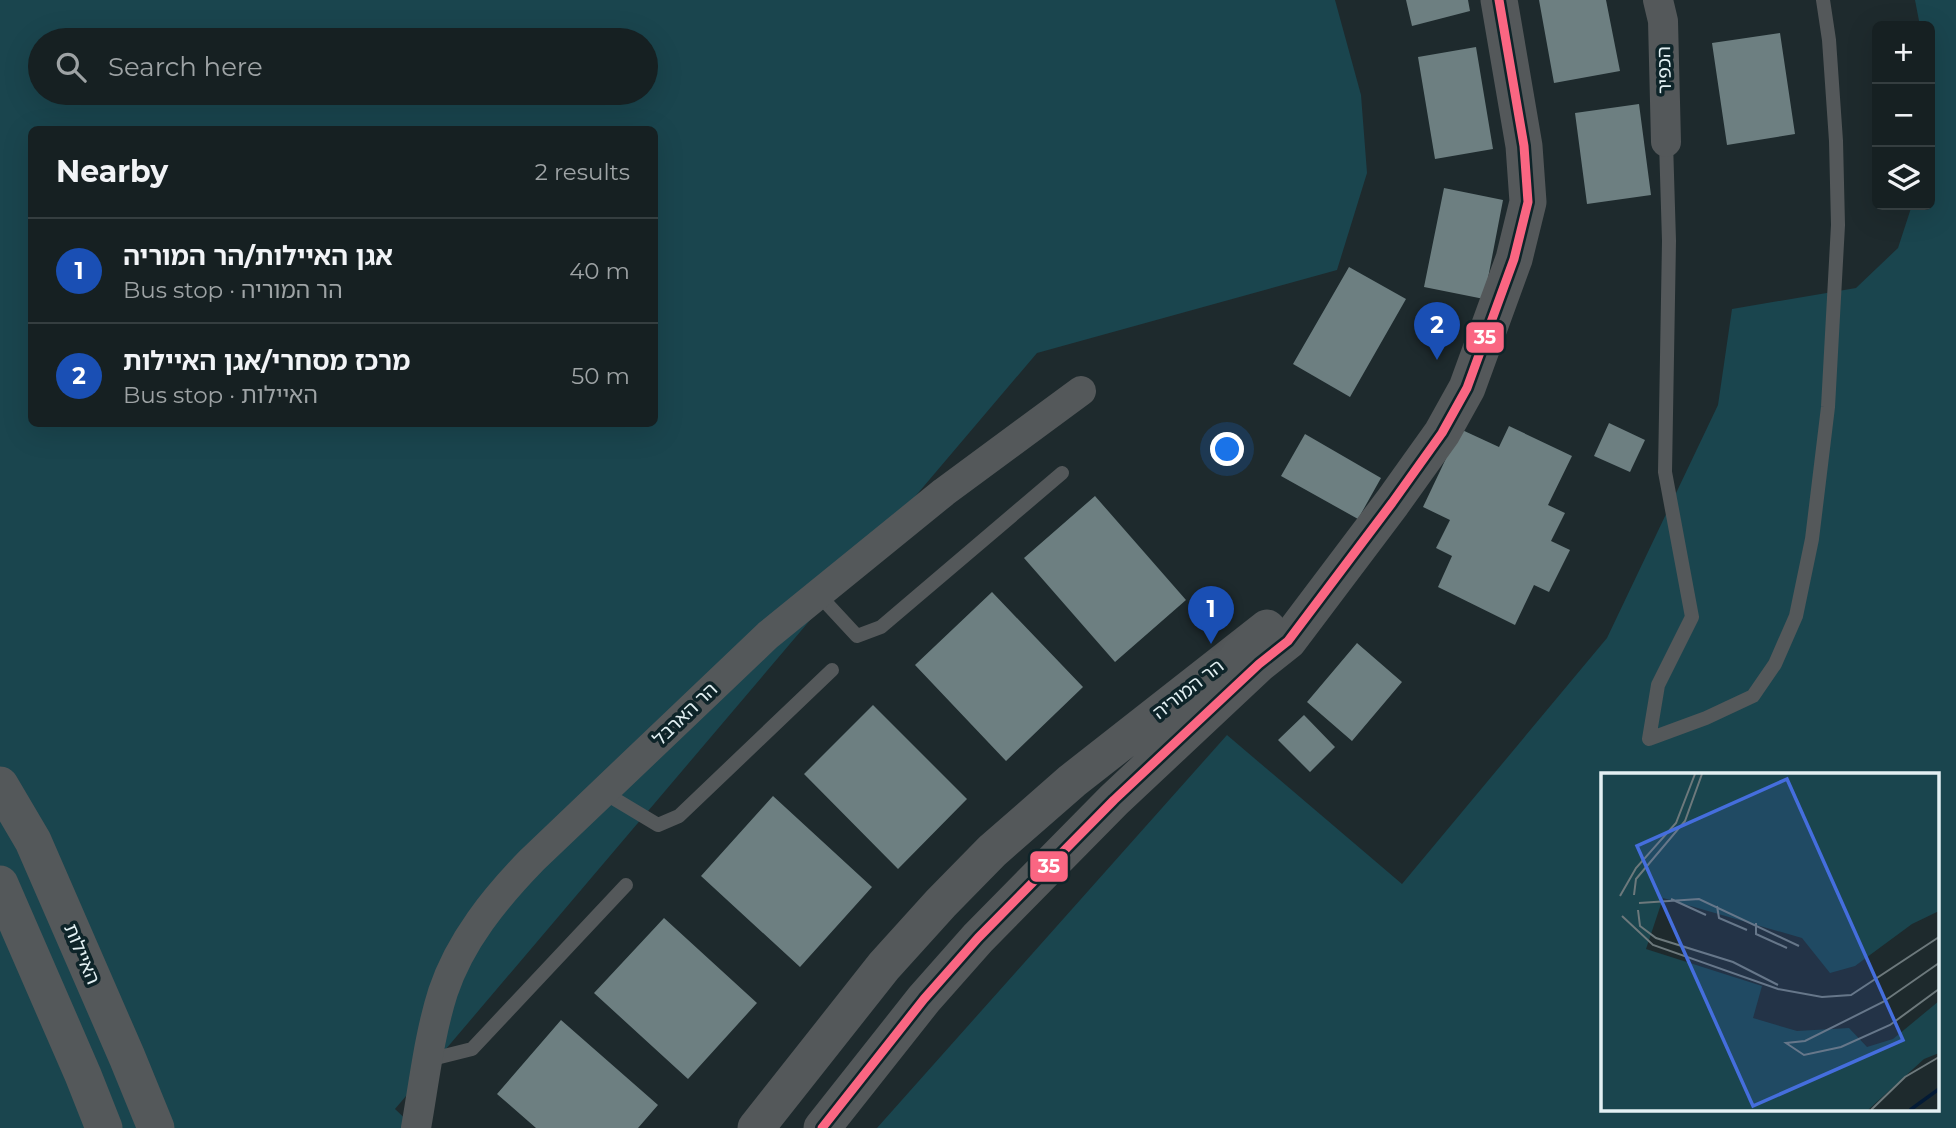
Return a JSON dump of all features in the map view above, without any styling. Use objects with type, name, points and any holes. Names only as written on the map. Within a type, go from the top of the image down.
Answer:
[{"type":"street","points":[[1339,571],[1442,433],[1467,388],[1514,259],[1528,202],[1524,146],[1499,0]]},
{"type":"street","name":"הכפיר","points":[[1658,0],[1663,21],[1666,142]]},
{"type":"street","name":"הר הארבל","points":[[416,1128],[443,991],[458,956],[478,923],[504,889],[768,635],[944,492],[1081,391]]},
{"type":"street","name":"הר המוריה","points":[[756,1128],[884,965],[992,851],[1072,781],[1339,571]]},
{"type":"street","name":"הר המוריה","points":[[822,1128],[924,999],[978,938],[1114,800],[1259,664],[1288,641],[1339,571]]},
{"type":"street","name":"האיילות","points":[[0,785],[33,841],[156,1128]]},
{"type":"street","points":[[0,884],[104,1128]]},
{"type":"lane","points":[[1666,142],[1669,241],[1665,472],[1692,617],[1658,685],[1649,739],[1706,718],[1754,696],[1775,664],[1796,615],[1812,539],[1828,407],[1838,225],[1836,141],[1829,40],[1823,0]]},
{"type":"lane","points":[[818,594],[857,636],[881,627],[1062,473]]},
{"type":"lane","points":[[603,792],[658,825],[679,816],[832,670]]},
{"type":"lane","points":[[428,1060],[471,1049],[626,886]]},
{"type":"shaded area","points":[[0,0],[1335,0],[1361,95],[1367,173],[1337,270],[1037,353],[395,1109],[415,1128],[0,1128]]},
{"type":"shaded area","points":[[1915,0],[1956,0],[1956,1128],[877,1128],[1227,735],[1402,884],[1607,638],[1718,405],[1732,309],[1856,288],[1898,248],[1910,210],[1935,210],[1935,21],[1919,21]]},
{"type":"building","points":[[1406,0],[1468,0],[1470,11],[1412,26]]},
{"type":"building","points":[[1539,0],[1606,0],[1620,71],[1554,83]]},
{"type":"building","points":[[1780,33],[1795,134],[1727,145],[1712,43]]},
{"type":"building","points":[[1476,47],[1493,149],[1435,159],[1418,57]]},
{"type":"building","points":[[1639,104],[1651,195],[1587,204],[1575,113]]},
{"type":"building","points":[[1444,188],[1503,200],[1484,299],[1424,287]]},
{"type":"building","points":[[1349,267],[1406,299],[1350,397],[1293,364]]},
{"type":"building","points":[[1609,423],[1645,440],[1630,472],[1594,456]]},
{"type":"building","points":[[1509,426],[1572,456],[1548,505],[1565,513],[1551,541],[1570,550],[1549,592],[1534,585],[1515,625],[1438,587],[1452,556],[1436,548],[1450,520],[1423,507],[1460,429],[1499,447]]},
{"type":"building","points":[[1305,434],[1381,478],[1358,519],[1281,476]]},
{"type":"building","points":[[1095,496],[1186,600],[1115,662],[1024,558]]},
{"type":"building","points":[[992,592],[1083,687],[1006,761],[915,665]]},
{"type":"building","points":[[1357,643],[1402,682],[1352,741],[1307,702]]},
{"type":"building","points":[[873,705],[967,799],[898,869],[804,774]]},
{"type":"building","points":[[1304,715],[1335,747],[1310,772],[1278,740]]},
{"type":"building","points":[[773,796],[872,887],[800,967],[701,876]]},
{"type":"building","points":[[664,918],[757,1003],[688,1079],[594,993]]},
{"type":"building","points":[[561,1020],[658,1105],[638,1128],[536,1128],[497,1094]]},
{"type":"transit line","name":"35","points":[[822,1128],[924,999],[978,938],[1114,800],[1259,664],[1288,641],[1442,433],[1467,388],[1514,259],[1528,202],[1524,146],[1499,0]]},
{"type":"place","name":"מרכז מסחרי/אגן האיילות","points":[[1437,360]]},
{"type":"place","name":"אגן האיילות/הר המוריה","points":[[1211,644]]}]
